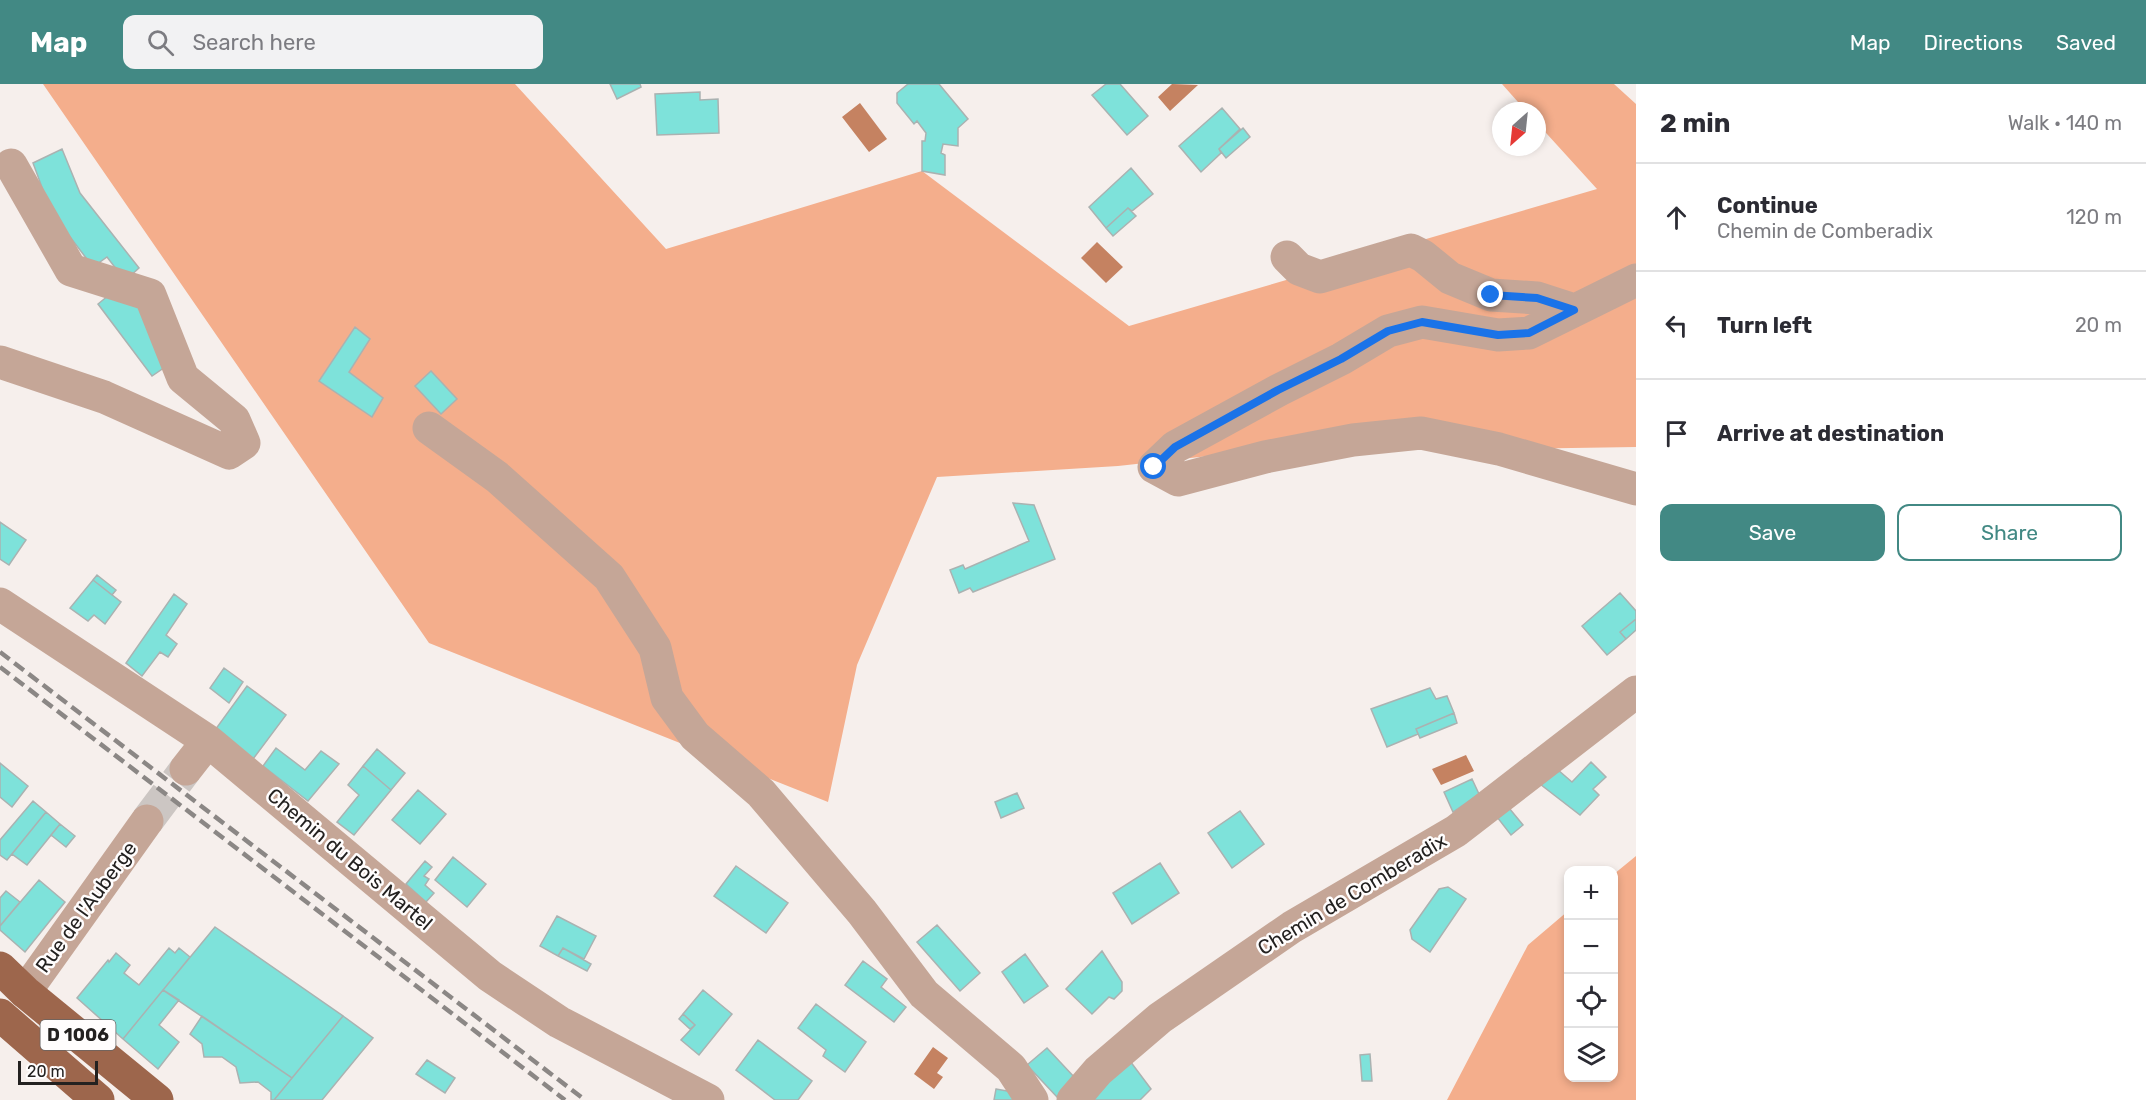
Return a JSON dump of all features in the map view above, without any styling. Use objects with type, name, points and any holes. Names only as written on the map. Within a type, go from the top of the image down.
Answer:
[{"type":"main road","name":"D 1006","points":[[0,968],[25,992],[157,1100]]},
{"type":"main road","name":"D 1006","points":[[0,1015],[98,1100]]},
{"type":"street","points":[[0,362],[104,397],[229,453],[244,443],[234,420],[183,378],[150,295],[71,270],[11,165]]},
{"type":"street","points":[[1287,257],[1299,269],[1320,277],[1411,250],[1423,256],[1450,278],[1491,295],[1537,298],[1574,310]]},
{"type":"street","points":[[1636,280],[1529,333],[1498,335],[1422,322],[1388,331],[1341,359],[1278,390],[1175,447],[1154,467],[1178,480],[1275,454],[1353,440],[1421,433],[1498,449],[1636,489]]},
{"type":"street","points":[[429,428],[497,477],[609,577],[655,648],[667,698],[695,736],[761,793],[862,912],[924,994],[1011,1068],[1032,1100]]},
{"type":"street","name":"Chemin du Bois Martel","points":[[0,604],[208,741],[490,976],[559,1022],[708,1100]]},
{"type":"street","name":"Chemin de Comberadix","points":[[1073,1100],[1098,1071],[1160,1018],[1292,927],[1456,831],[1636,693]]},
{"type":"street","points":[[186,769],[208,741]]},
{"type":"street","name":"Rue de l'Auberge","points":[[25,992],[147,821]]},
{"type":"shaded area","points":[[43,84],[515,84],[666,249],[922,171],[1129,326],[1597,189],[1546,133],[1546,102],[1518,102],[1502,84],[1614,84],[1636,104],[1636,447],[1499,449],[1352,440],[1118,466],[937,477],[857,665],[828,802],[429,643]]},
{"type":"shaded area","points":[[1172,84],[1198,85],[1170,111],[1158,97]]},
{"type":"shaded area","points":[[860,103],[887,139],[869,152],[842,117]]},
{"type":"shaded area","points":[[1097,242],[1123,267],[1106,283],[1081,258]]},
{"type":"shaded area","points":[[1466,755],[1474,771],[1441,785],[1432,769]]},
{"type":"shaded area","points":[[1636,856],[1636,1100],[1447,1100],[1528,945],[1564,914],[1564,1082],[1618,1082],[1618,871]]},
{"type":"shaded area","points":[[933,1047],[948,1058],[937,1073],[943,1077],[934,1089],[914,1074]]},
{"type":"building","points":[[610,84],[640,84],[641,87],[617,99]]},
{"type":"building","points":[[908,84],[939,84],[968,119],[958,128],[958,146],[943,144],[941,153],[945,155],[945,175],[922,171],[922,141],[925,141],[926,133],[917,121],[914,124],[897,103],[897,93]]},
{"type":"building","points":[[1106,84],[1120,84],[1148,116],[1127,135],[1092,95]]},
{"type":"building","points":[[700,92],[700,100],[718,99],[719,133],[657,135],[655,94]]},
{"type":"building","points":[[1222,108],[1240,129],[1219,149],[1221,153],[1201,172],[1179,146]]},
{"type":"building","points":[[1243,128],[1250,137],[1226,158],[1219,149]]},
{"type":"building","points":[[62,149],[80,193],[139,268],[129,277],[117,270],[107,257],[93,267],[51,212],[33,163]]},
{"type":"building","points":[[1131,168],[1153,194],[1132,211],[1128,208],[1106,228],[1089,207]]},
{"type":"building","points":[[1128,208],[1136,216],[1113,236],[1106,228]]},
{"type":"building","points":[[115,290],[133,295],[168,365],[152,376],[98,304]]},
{"type":"building","points":[[355,327],[370,339],[349,372],[383,398],[372,417],[319,381]]},
{"type":"building","points":[[431,371],[457,399],[441,414],[415,386]]},
{"type":"building","points":[[1013,503],[1034,505],[1055,559],[973,592],[970,588],[959,593],[950,570],[963,565],[965,569],[1029,541]]},
{"type":"building","points":[[0,522],[26,540],[9,565],[0,559]]},
{"type":"building","points":[[97,575],[116,590],[112,595],[93,580]]},
{"type":"building","points":[[93,580],[121,602],[105,624],[94,615],[88,621],[70,608]]},
{"type":"building","points":[[1620,593],[1636,611],[1636,619],[1620,632],[1626,639],[1607,655],[1582,626]]},
{"type":"building","points":[[174,594],[187,604],[166,635],[177,644],[168,657],[160,652],[142,676],[126,663]]},
{"type":"building","points":[[1636,619],[1636,630],[1626,639],[1620,632]]},
{"type":"building","points":[[224,668],[243,682],[229,703],[210,688]]},
{"type":"building","points":[[247,686],[286,715],[253,759],[215,730]]},
{"type":"building","points":[[1430,688],[1436,699],[1447,696],[1454,713],[1416,729],[1418,734],[1387,747],[1371,709]]},
{"type":"building","points":[[1454,713],[1457,723],[1420,738],[1416,729]]},
{"type":"building","points":[[276,748],[305,770],[321,751],[339,764],[308,801],[263,766]]},
{"type":"building","points":[[377,749],[405,773],[391,790],[363,766]]},
{"type":"building","points":[[1591,762],[1606,777],[1593,789],[1599,795],[1580,815],[1540,784],[1558,770],[1572,782]]},
{"type":"building","points":[[0,763],[28,786],[12,807],[0,797]]},
{"type":"building","points":[[363,766],[391,790],[354,835],[337,822],[359,795],[348,785]]},
{"type":"building","points":[[1472,779],[1479,794],[1453,812],[1444,792]]},
{"type":"building","points":[[418,790],[446,814],[420,844],[392,820]]},
{"type":"building","points":[[1017,793],[1024,808],[1001,818],[995,802]]},
{"type":"building","points":[[33,801],[46,812],[7,860],[0,855],[0,840]]},
{"type":"building","points":[[1509,808],[1523,825],[1511,835],[1497,817]]},
{"type":"building","points":[[1240,811],[1264,844],[1232,868],[1208,833]]},
{"type":"building","points":[[46,812],[60,824],[27,865],[12,854]]},
{"type":"building","points":[[60,824],[75,836],[66,847],[51,835]]},
{"type":"building","points":[[453,857],[486,884],[467,907],[435,880]]},
{"type":"building","points":[[425,861],[432,867],[424,876],[429,879],[425,885],[434,893],[426,902],[406,884]]},
{"type":"building","points":[[1160,863],[1179,893],[1132,924],[1113,893]]},
{"type":"building","points":[[736,866],[788,903],[766,933],[714,896]]},
{"type":"building","points":[[39,880],[65,902],[25,952],[0,930],[0,926]]},
{"type":"building","points":[[1448,887],[1466,899],[1430,952],[1412,939],[1410,930],[1439,889]]},
{"type":"building","points":[[6,891],[20,902],[0,926],[0,898]]},
{"type":"building","points":[[557,916],[596,936],[584,959],[563,948],[558,956],[540,946]]},
{"type":"building","points":[[937,925],[980,973],[960,991],[917,942]]},
{"type":"building","points":[[215,927],[343,1016],[292,1078],[163,990]]},
{"type":"building","points":[[169,948],[175,953],[179,948],[190,957],[123,1039],[77,998],[116,953],[130,965],[124,973],[139,985]]},
{"type":"building","points":[[563,948],[591,964],[587,971],[558,956]]},
{"type":"building","points":[[1102,951],[1122,982],[1122,991],[1114,999],[1109,997],[1092,1014],[1066,989]]},
{"type":"building","points":[[1025,954],[1048,986],[1024,1003],[1002,972]]},
{"type":"building","points":[[863,961],[887,979],[881,987],[906,1007],[894,1022],[845,985]]},
{"type":"building","points":[[163,990],[179,1000],[159,1025],[179,1042],[158,1069],[123,1039]]},
{"type":"building","points":[[703,990],[732,1014],[699,1055],[681,1040],[695,1025],[683,1014]]},
{"type":"building","points":[[816,1004],[866,1042],[845,1072],[823,1056],[826,1050],[798,1028]]},
{"type":"building","points":[[683,1014],[695,1025],[690,1029],[679,1019]]},
{"type":"building","points":[[202,1016],[292,1078],[274,1100],[271,1100],[271,1092],[258,1082],[240,1083],[236,1067],[222,1057],[204,1057],[202,1044],[190,1034]]},
{"type":"building","points":[[343,1016],[373,1038],[322,1100],[274,1100]]},
{"type":"building","points":[[758,1040],[812,1081],[798,1100],[775,1100],[736,1070]]},
{"type":"building","points":[[1047,1048],[1076,1079],[1057,1097],[1027,1065]]},
{"type":"building","points":[[1370,1054],[1372,1081],[1362,1081],[1360,1055]]},
{"type":"building","points":[[427,1060],[455,1078],[445,1093],[416,1074]]},
{"type":"building","points":[[1130,1061],[1151,1089],[1140,1100],[1094,1100],[1108,1080]]},
{"type":"building","points":[[996,1089],[1023,1094],[1024,1100],[994,1100]]},
{"type":"tunnel","points":[[147,821],[186,769]]},
{"type":"railway","points":[[0,652],[585,1100]]},
{"type":"railway","points":[[0,667],[565,1100]]},
{"type":"route","points":[[1154,467],[1175,447],[1278,390],[1341,359],[1388,331],[1422,322],[1498,335],[1529,333],[1574,310],[1537,298],[1491,295]]}]
